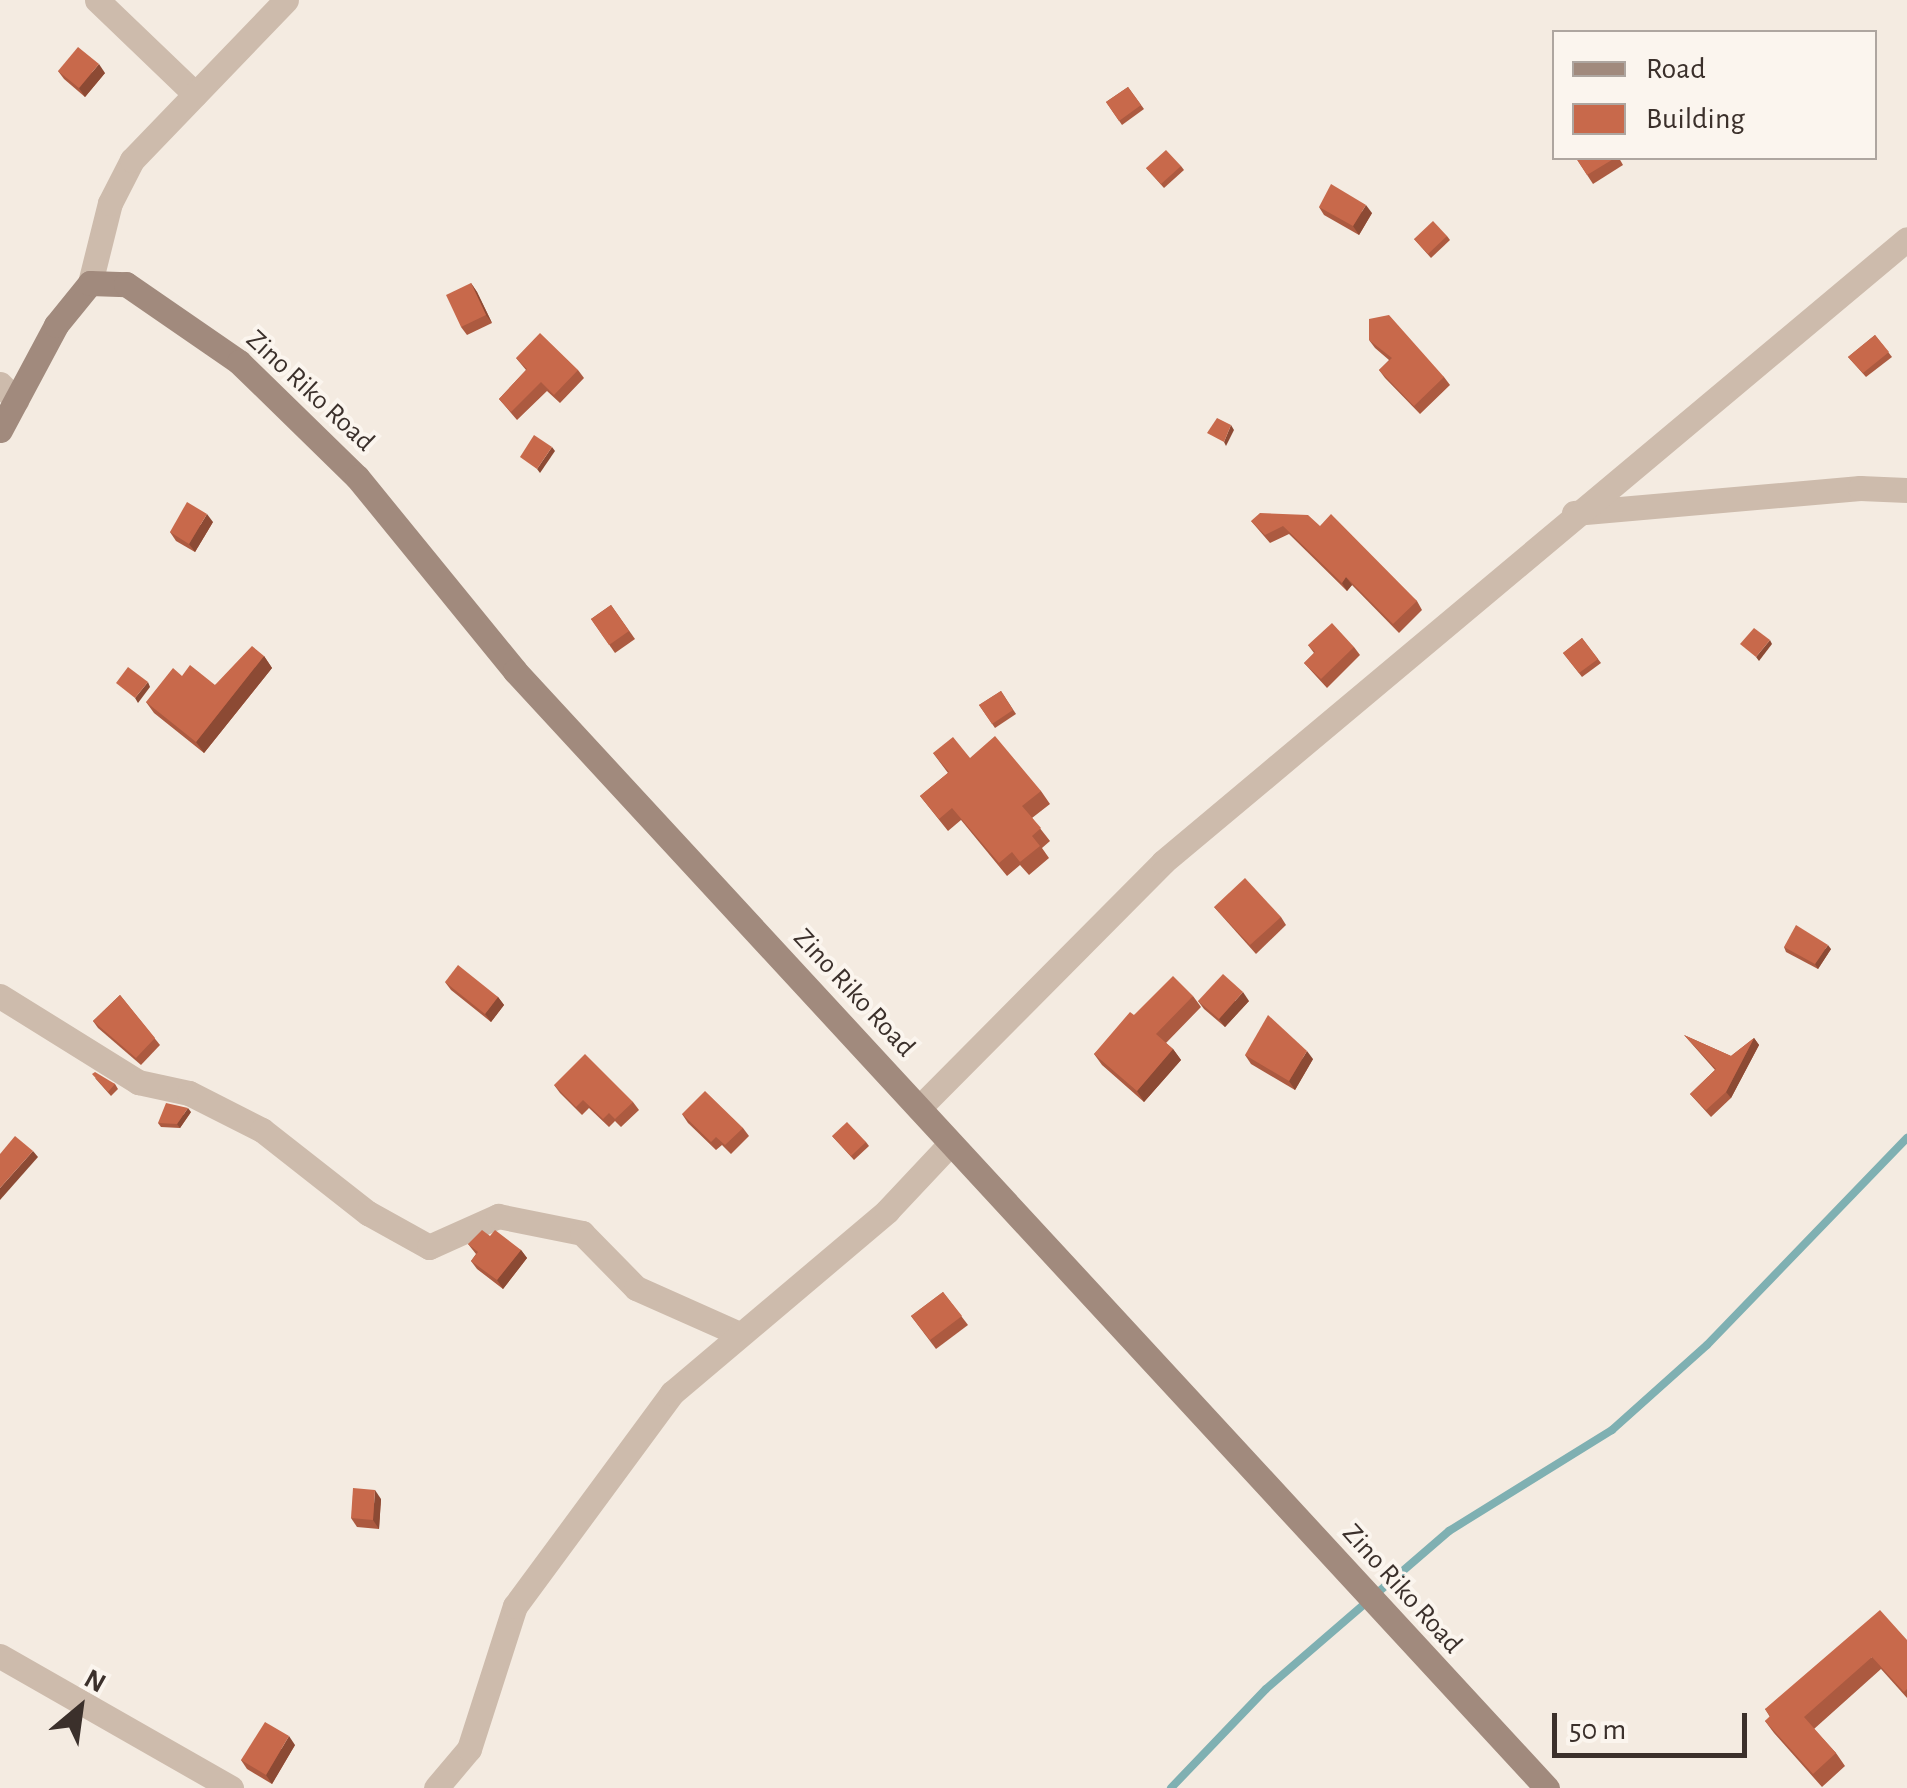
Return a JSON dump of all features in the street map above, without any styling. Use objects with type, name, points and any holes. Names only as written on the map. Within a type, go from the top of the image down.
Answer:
[{"type":"street","points":[[97,0],[195,94]]},
{"type":"street","points":[[0,430],[8,392],[90,282],[110,203],[132,160],[286,0]]},
{"type":"street","points":[[920,1108],[1163,862],[1574,513],[1907,239]]},
{"type":"street","name":"Zino Riko Road","points":[[90,282],[126,284],[174,314],[239,362],[357,477],[515,671],[1547,1788]]},
{"type":"street","points":[[1574,513],[1860,488],[1907,490]]},
{"type":"street","points":[[0,996],[138,1082],[189,1093],[262,1130],[368,1213],[430,1247],[498,1216],[582,1233],[636,1288],[737,1333]]},
{"type":"street","points":[[436,1788],[470,1750],[515,1606],[672,1392],[737,1333],[888,1212],[950,1144]]},
{"type":"street","points":[[0,1656],[232,1788]]},
{"type":"building","points":[[78,47],[99,64],[79,88],[58,71]]},
{"type":"building","points":[[1128,87],[1141,105],[1119,121],[1106,102]]},
{"type":"building","points":[[1166,150],[1181,166],[1161,184],[1146,168]]},
{"type":"building","points":[[1577,160],[1612,160],[1587,175]]},
{"type":"building","points":[[1331,184],[1366,205],[1353,226],[1319,207]]},
{"type":"building","points":[[1433,221],[1447,236],[1428,254],[1414,239]]},
{"type":"building","points":[[471,283],[486,315],[461,327],[446,295]]},
{"type":"building","points":[[1389,315],[1444,377],[1414,406],[1379,370],[1392,358],[1369,340],[1369,319]]},
{"type":"building","points":[[540,333],[578,370],[554,395],[541,382],[511,412],[499,399],[527,369],[516,358]]},
{"type":"building","points":[[1875,335],[1889,352],[1863,373],[1848,357]]},
{"type":"building","points":[[1217,418],[1231,425],[1224,442],[1207,433]]},
{"type":"building","points":[[534,435],[552,447],[537,469],[520,457]]},
{"type":"building","points":[[187,502],[207,514],[189,544],[170,532]]},
{"type":"building","points":[[1260,513],[1308,515],[1320,526],[1331,514],[1417,601],[1393,624],[1346,577],[1342,583],[1283,526],[1265,535],[1251,521]]},
{"type":"building","points":[[611,605],[629,631],[609,645],[591,619]]},
{"type":"building","points":[[1332,623],[1354,647],[1321,679],[1304,663],[1315,652],[1308,645]]},
{"type":"building","points":[[1754,628],[1770,640],[1756,657],[1740,644]]},
{"type":"building","points":[[1582,638],[1598,659],[1579,673],[1563,653]]},
{"type":"building","points":[[252,646],[264,656],[196,742],[146,702],[173,668],[182,676],[190,665],[215,685]]},
{"type":"building","points":[[128,667],[148,682],[135,698],[116,683]]},
{"type":"building","points":[[1001,691],[1013,710],[992,724],[979,705]]},
{"type":"building","points":[[995,736],[1041,791],[1022,806],[1041,828],[1032,836],[1040,846],[1020,862],[1012,852],[999,863],[952,808],[939,819],[920,796],[949,772],[933,753],[953,737],[970,758]]},
{"type":"building","points":[[1245,878],[1281,917],[1250,945],[1214,907]]},
{"type":"building","points":[[1796,925],[1828,945],[1815,964],[1784,947]]},
{"type":"building","points":[[458,965],[498,997],[485,1014],[445,982]]},
{"type":"building","points":[[1223,974],[1243,992],[1219,1019],[1198,1001]]},
{"type":"building","points":[[1173,976],[1193,996],[1156,1034],[1173,1049],[1137,1091],[1094,1054],[1130,1012],[1134,1015]]},
{"type":"building","points":[[120,995],[155,1038],[136,1058],[93,1021]]},
{"type":"building","points":[[1268,1015],[1307,1051],[1289,1081],[1245,1055]]},
{"type":"building","points":[[1684,1035],[1731,1056],[1754,1038],[1726,1092],[1706,1110],[1690,1094],[1716,1069]]},
{"type":"building","points":[[585,1054],[633,1102],[615,1119],[609,1113],[603,1119],[583,1100],[576,1107],[554,1085]]},
{"type":"building","points":[[95,1072],[115,1084],[108,1092],[92,1074]]},
{"type":"building","points":[[705,1091],[743,1128],[725,1145],[716,1137],[711,1142],[682,1114]]},
{"type":"building","points":[[166,1103],[188,1108],[177,1124],[158,1123]]},
{"type":"building","points":[[847,1122],[866,1142],[851,1156],[832,1136]]},
{"type":"building","points":[[15,1136],[33,1151],[0,1188],[0,1154]]},
{"type":"building","points":[[482,1230],[490,1236],[495,1230],[521,1250],[497,1280],[471,1261],[478,1252],[468,1244]]},
{"type":"building","points":[[943,1292],[962,1316],[930,1340],[911,1316]]},
{"type":"building","points":[[353,1488],[375,1490],[373,1520],[351,1518]]},
{"type":"building","points":[[1880,1610],[1907,1640],[1907,1689],[1904,1692],[1872,1657],[1804,1717],[1836,1753],[1813,1774],[1765,1721],[1770,1716],[1765,1709]]},
{"type":"building","points":[[265,1722],[289,1736],[266,1775],[241,1760]]},
{"type":"waterway","points":[[1171,1788],[1266,1689],[1449,1531],[1612,1430],[1707,1345],[1907,1138]]}]
